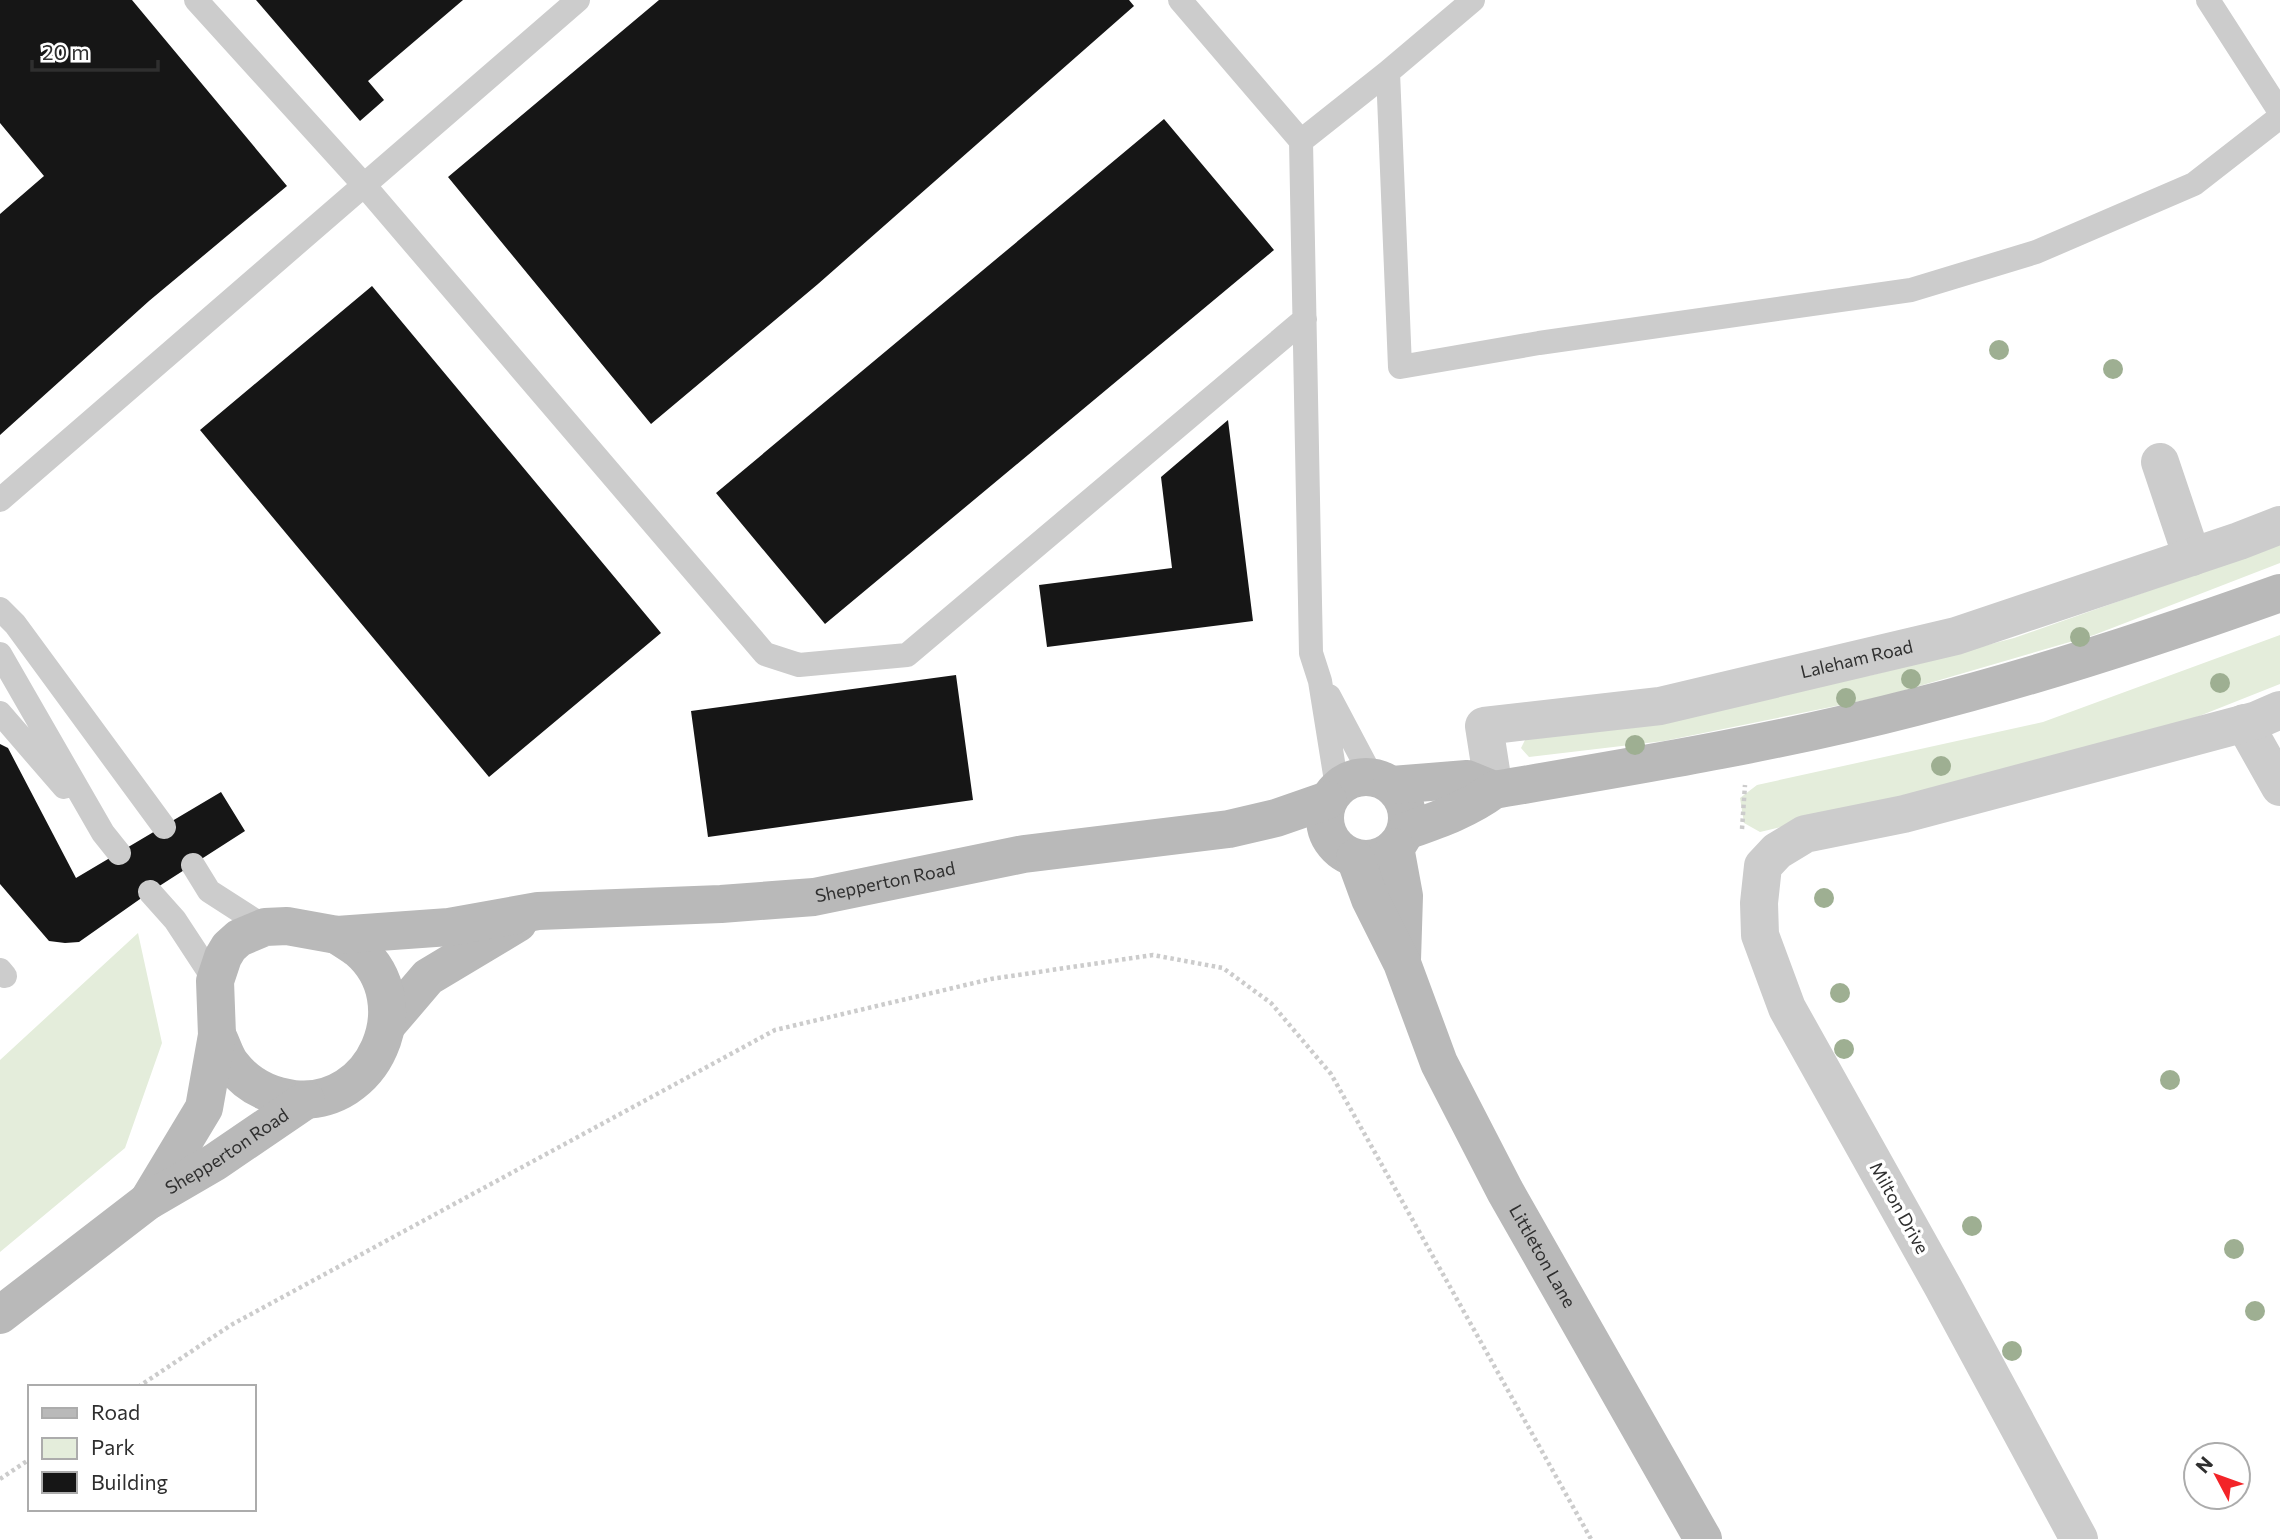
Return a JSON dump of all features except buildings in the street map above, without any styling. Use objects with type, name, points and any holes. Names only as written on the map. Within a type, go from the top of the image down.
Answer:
[{"type":"main road","points":[[1494,790],[1467,779],[1357,787],[1325,822],[1342,848],[1369,859],[1383,856],[1400,839],[1461,811],[1494,790],[1748,746],[1916,707],[2102,655],[2280,593]]},
{"type":"main road","points":[[1357,787],[1403,798],[1408,815],[1400,839]]},
{"type":"main road","name":"Shepperton Road","points":[[148,1201],[204,1108],[218,1035],[215,981],[223,957],[239,938],[265,927],[287,926],[337,935],[449,927],[538,911],[721,904],[814,897],[1024,854],[1229,829],[1276,818],[1357,787]]},
{"type":"main road","name":"Shepperton Road","points":[[1229,829],[1342,848]]},
{"type":"main road","name":"Littleton Lane","points":[[1400,839],[1404,896],[1402,963]]},
{"type":"main road","name":"Littleton Lane","points":[[1342,848],[1402,963],[1439,1063],[1505,1191],[1703,1539]]},
{"type":"main road","name":"Shepperton Road","points":[[387,1025],[428,977],[538,911]]},
{"type":"main road","name":"Shepperton Road","points":[[218,1035],[229,1062],[250,1084],[276,1097],[306,1100],[343,1091],[360,1077],[378,1054],[387,1025],[386,998],[377,972],[360,951],[337,935]]},
{"type":"main road","name":"Shepperton Road","points":[[0,1315],[148,1201],[215,1162],[306,1100]]},
{"type":"street","points":[[2160,462],[2192,557]]},
{"type":"street","name":"Laleham Road","points":[[1494,790],[1484,726],[1660,706],[1956,636],[2280,525]]},
{"type":"street","points":[[1763,866],[1777,851],[1805,834],[1904,814],[2244,723],[2280,710]]},
{"type":"street","points":[[2244,723],[2280,787]]},
{"type":"street","name":"Milton Drive","points":[[1763,866],[1759,903],[1760,935],[1787,1008],[2079,1539]]},
{"type":"lane","points":[[196,0],[364,185],[765,654],[799,665],[907,655],[1305,319]]},
{"type":"lane","points":[[0,500],[578,0]]},
{"type":"lane","points":[[1180,0],[1301,141],[1311,653],[1357,787]]},
{"type":"lane","points":[[1301,141],[1473,0]]},
{"type":"lane","points":[[2207,0],[2280,112]]},
{"type":"lane","points":[[1388,72],[1400,367],[1553,341],[1911,290],[2036,253],[2194,184],[2280,117]]},
{"type":"lane","points":[[0,609],[15,624],[164,827]]},
{"type":"lane","points":[[0,654],[103,833]]},
{"type":"lane","points":[[1320,681],[1357,787]]},
{"type":"lane","points":[[0,713],[119,853]]},
{"type":"lane","points":[[193,865],[209,891],[265,927]]},
{"type":"lane","points":[[150,892],[175,920],[215,981]]},
{"type":"path","points":[[1748,746],[1742,830],[1763,866]]},
{"type":"path","points":[[141,1385],[231,1325],[775,1030],[991,979],[1153,955],[1223,968],[1271,1003],[1331,1074],[1591,1539]]},
{"type":"path","points":[[0,1479],[28,1460]]},
{"type":"green space","points":[[2280,541],[2280,563],[2094,635],[1885,696],[1664,741],[1529,757],[1521,748],[1526,738],[1872,675],[2014,638],[2219,566]]},
{"type":"green space","points":[[2280,635],[2280,684],[2159,732],[2112,747],[1760,832],[1744,823],[1740,798],[1757,785],[2043,722]]},
{"type":"green space","points":[[138,933],[162,1043],[125,1148],[0,1252],[0,1060]]}]
